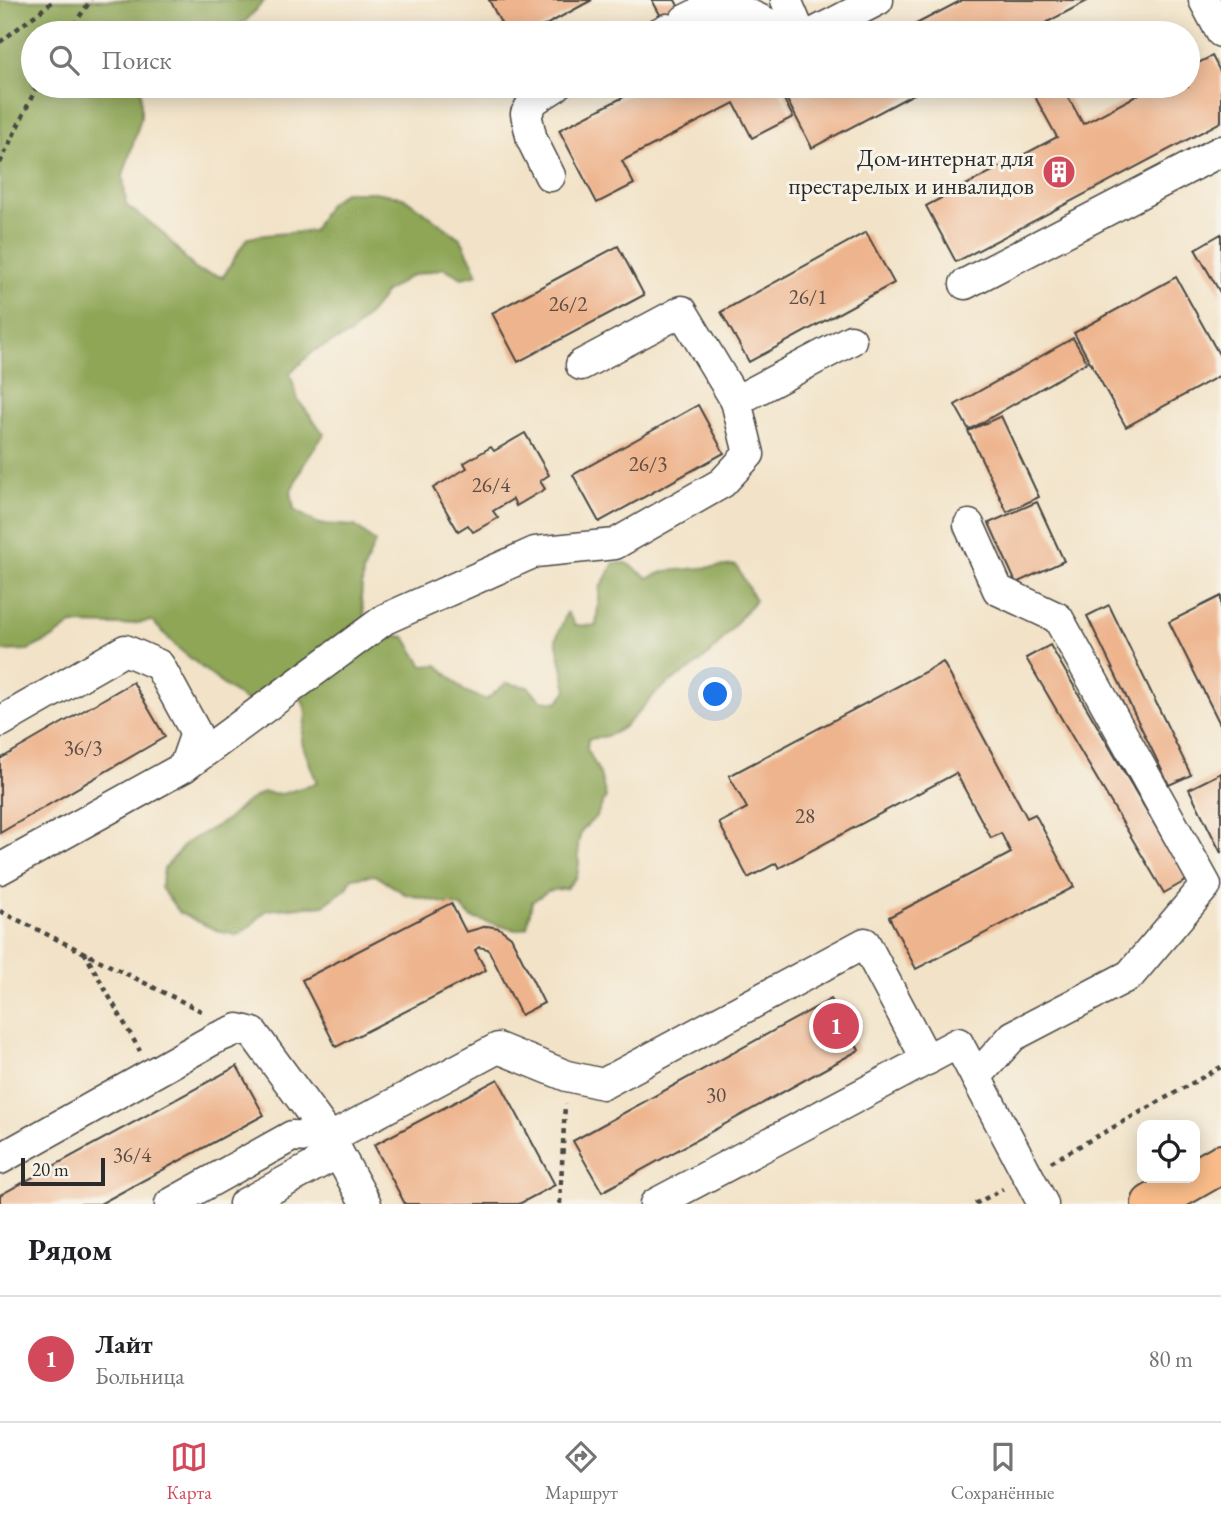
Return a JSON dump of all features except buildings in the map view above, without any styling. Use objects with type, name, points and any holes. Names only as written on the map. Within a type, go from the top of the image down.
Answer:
[{"type":"main road","points":[[1151,1204],[1221,1164]]},
{"type":"lane","points":[[786,0],[795,21]]},
{"type":"lane","points":[[837,21],[878,0]]},
{"type":"lane","points":[[1204,0],[1221,32]]},
{"type":"lane","points":[[682,21],[709,8],[741,11],[763,21]]},
{"type":"lane","points":[[537,98],[526,114],[532,140],[550,176]]},
{"type":"lane","points":[[965,284],[1221,151]]},
{"type":"lane","points":[[0,869],[184,767],[385,619],[536,552],[615,544],[722,483],[749,454],[736,401],[682,311],[581,365]]},
{"type":"lane","points":[[736,401],[851,340]]},
{"type":"lane","points":[[969,525],[998,590],[1058,618],[1206,885],[1130,975],[1013,1036],[976,1077]]},
{"type":"lane","points":[[0,722],[125,650],[159,665],[196,733],[184,767]]},
{"type":"lane","points":[[244,1204],[334,1145],[498,1048],[567,1076],[603,1084],[865,943],[927,1060]]},
{"type":"lane","points":[[0,1159],[214,1039],[238,1029],[253,1033],[334,1145],[366,1204]]},
{"type":"lane","points":[[655,1204],[958,1043],[1043,1204]]},
{"type":"lane","points":[[170,1204],[292,1136],[334,1145]]},
{"type":"path","points":[[28,21],[55,0]]},
{"type":"path","points":[[76,21],[91,0]]},
{"type":"path","points":[[0,42],[21,26]]},
{"type":"path","points":[[0,163],[31,98]]},
{"type":"path","points":[[0,911],[238,1029]]},
{"type":"path","points":[[84,953],[152,1073]]},
{"type":"path","points":[[975,1204],[1221,1067]]},
{"type":"path","points":[[560,1204],[567,1076]]},
{"type":"green space","points":[[0,0],[265,0],[246,21],[21,21],[21,98],[141,98],[141,118],[123,176],[126,205],[161,231],[196,270],[223,277],[247,239],[313,231],[327,206],[344,192],[374,192],[403,197],[461,239],[478,274],[462,278],[444,268],[410,276],[385,293],[349,335],[315,350],[290,373],[298,400],[324,434],[304,464],[291,491],[294,510],[319,524],[355,526],[375,542],[363,572],[361,599],[368,632],[405,637],[423,666],[438,665],[464,691],[486,700],[506,683],[528,687],[541,700],[558,702],[567,690],[556,639],[567,612],[575,625],[596,626],[600,588],[614,563],[627,563],[648,578],[666,571],[736,565],[755,600],[709,654],[657,692],[628,723],[611,734],[588,739],[587,749],[600,774],[606,797],[596,817],[582,830],[578,843],[577,876],[567,888],[548,891],[532,902],[527,927],[516,930],[472,918],[461,907],[405,894],[375,875],[352,878],[347,888],[324,905],[266,910],[252,925],[237,935],[218,931],[180,913],[161,888],[164,869],[186,843],[228,819],[245,803],[263,792],[282,794],[317,783],[302,741],[306,714],[299,694],[254,707],[178,648],[152,621],[123,625],[72,624],[53,638],[28,650],[0,651]]},
{"type":"place","name":"Дом-интернат для престарелых и инвалидов","points":[[1059,172]]},
{"type":"place","name":"Лайт","points":[[836,1026]]}]
